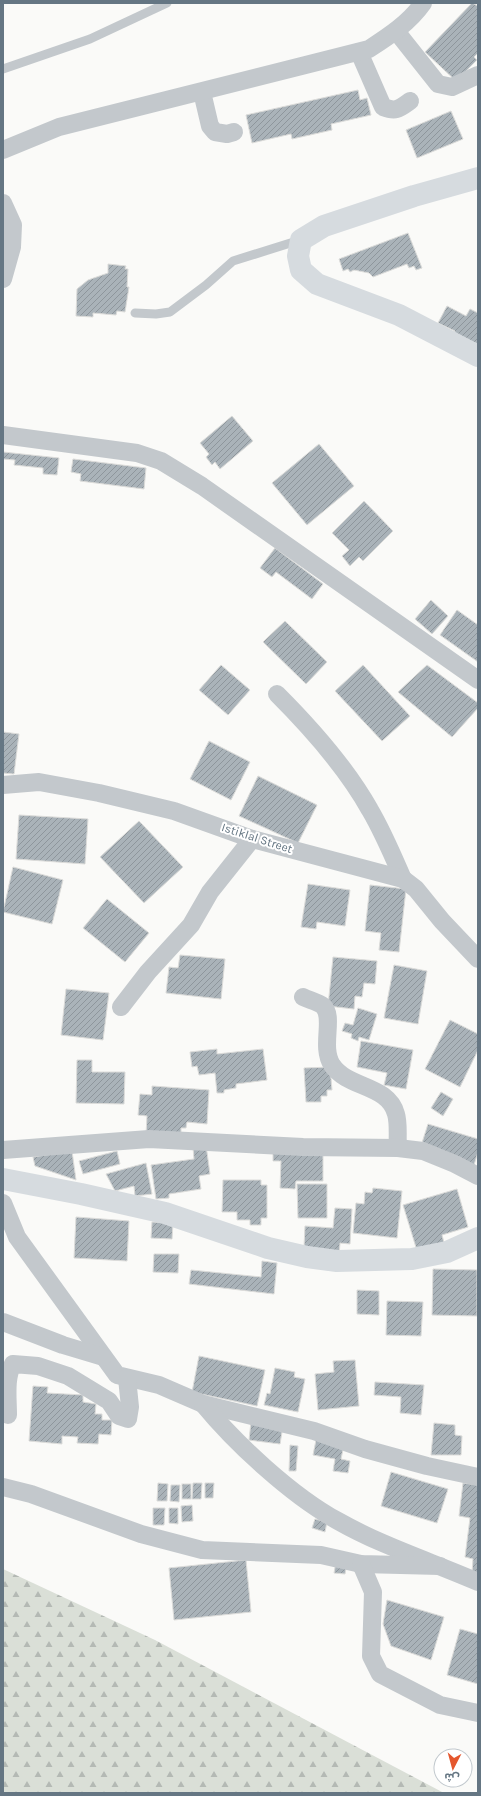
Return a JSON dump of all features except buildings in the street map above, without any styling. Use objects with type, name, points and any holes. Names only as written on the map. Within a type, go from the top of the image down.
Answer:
[{"type":"main road","points":[[478,178],[414,196],[324,226],[301,240],[298,256],[301,270],[317,284],[399,315],[478,356]]},
{"type":"main road","points":[[3,1179],[81,1194],[165,1213],[268,1248],[307,1257],[337,1261],[412,1259],[447,1252],[478,1238]]},
{"type":"street","points":[[3,150],[59,127],[369,49],[396,31],[417,11],[423,3]]},
{"type":"street","points":[[396,31],[438,84],[452,87],[478,75]]},
{"type":"street","points":[[359,52],[383,107],[393,110],[399,109],[410,101]]},
{"type":"street","points":[[202,92],[210,126],[215,132],[227,134],[234,132]]},
{"type":"street","points":[[3,203],[14,225],[12,247],[3,279]]},
{"type":"street","points":[[3,435],[137,453],[161,461],[202,486],[478,680]]},
{"type":"street","points":[[277,694],[305,722],[350,779],[370,809],[403,879]]},
{"type":"street","name":"Istiklal Street","points":[[3,785],[39,782],[99,793],[174,811],[252,839],[403,879],[416,889],[442,921],[478,959]]},
{"type":"street","points":[[121,1007],[148,972],[191,925],[210,892],[252,839]]},
{"type":"street","points":[[304,997],[322,1006],[327,1012],[326,1050],[333,1066],[352,1081],[385,1096],[392,1105],[396,1114],[398,1148]]},
{"type":"street","points":[[3,1150],[149,1139],[303,1147],[398,1148],[423,1151],[456,1164],[478,1176]]},
{"type":"street","points":[[3,1203],[17,1237],[117,1375],[159,1385],[203,1404],[314,1431],[366,1449],[428,1466],[478,1477]]},
{"type":"street","points":[[3,1322],[63,1345],[103,1357]]},
{"type":"street","points":[[8,1414],[9,1370],[13,1364],[38,1366],[68,1376],[109,1401],[119,1416],[128,1419],[130,1407],[127,1378]]},
{"type":"street","points":[[203,1404],[235,1438],[284,1483],[309,1503],[338,1521],[478,1582]]},
{"type":"street","points":[[3,1487],[31,1494],[142,1534],[202,1550],[321,1555],[361,1564],[440,1566]]},
{"type":"street","points":[[361,1564],[374,1592],[371,1656],[380,1674],[440,1705],[478,1713]]},
{"type":"lane","points":[[3,69],[90,39],[167,3]]},
{"type":"lane","points":[[135,313],[156,314],[170,312],[206,285],[234,261],[301,240]]},
{"type":"green space","points":[[3,1569],[155,1640],[444,1793],[3,1793]]}]
